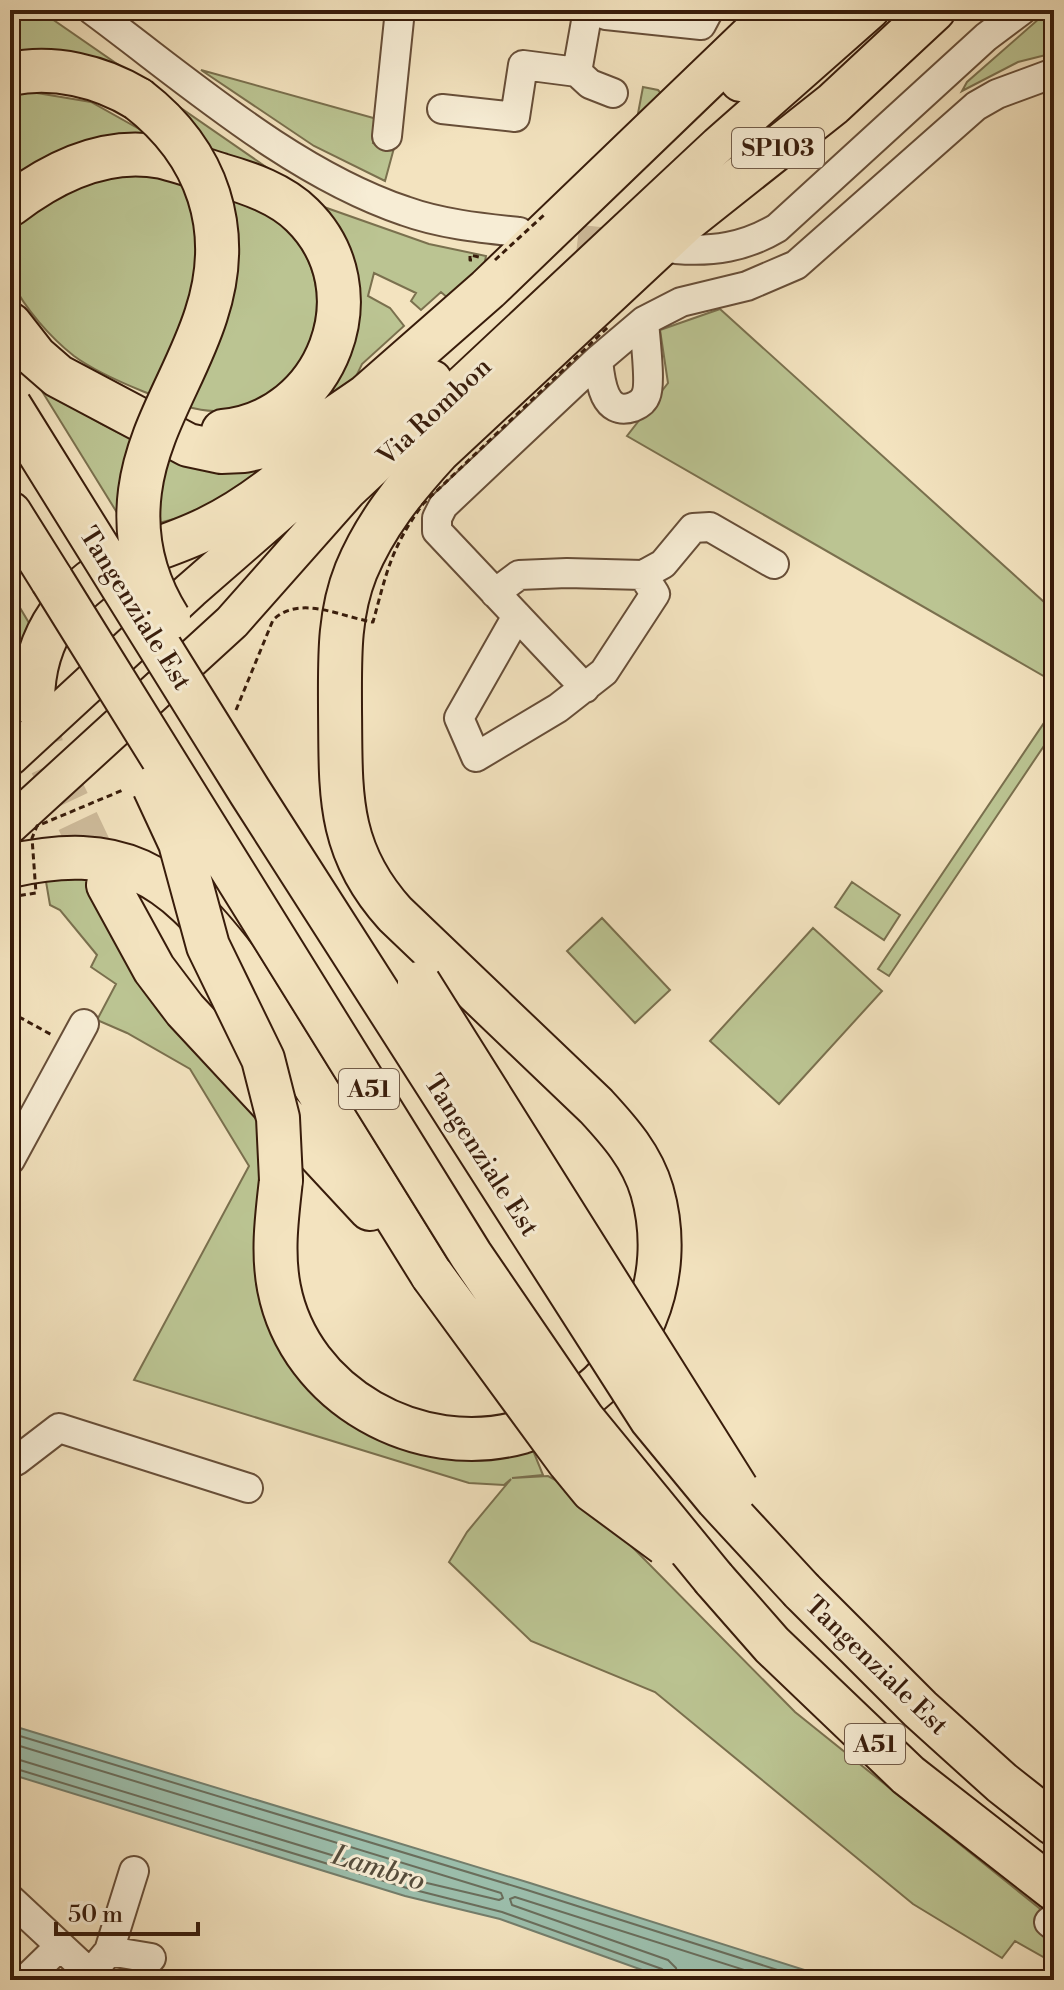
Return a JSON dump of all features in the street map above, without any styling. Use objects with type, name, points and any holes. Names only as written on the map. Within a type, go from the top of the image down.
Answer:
[{"type":"highway","name":"SP103","points":[[619,284],[698,211],[833,104],[934,10]]},
{"type":"highway","points":[[10,324],[35,356],[58,376],[188,445],[221,452],[244,451],[290,441],[328,422],[366,396],[541,223],[817,19]]},
{"type":"highway","points":[[10,74],[33,71],[74,74],[110,85],[138,99],[167,124],[191,154],[213,205],[217,264],[207,315],[153,439],[145,465],[138,512],[141,549],[152,588],[225,712],[250,792]]},
{"type":"highway","points":[[10,205],[62,170],[107,158],[160,157],[245,182],[267,192],[303,215],[315,231],[333,266],[338,300],[334,339],[319,373],[308,388],[279,413],[244,428],[207,432],[150,426]]},
{"type":"highway","points":[[33,704],[35,669],[46,634],[80,592],[131,558],[208,529],[277,484],[431,352],[492,274]]},
{"type":"highway","points":[[52,580],[66,641],[167,811],[180,843],[208,946],[263,1059],[278,1118],[281,1180],[275,1254],[279,1290],[293,1330],[339,1390],[366,1411],[394,1425],[428,1436],[481,1438],[523,1432],[579,1403],[629,1351],[648,1318],[661,1247],[652,1192],[639,1159],[624,1136],[395,914],[364,871],[348,830],[341,799],[339,665],[341,628],[357,570],[383,518],[438,452],[619,284]]},
{"type":"highway","name":"Tangenziale Est","points":[[10,406],[250,792],[651,1419],[717,1499],[802,1591],[920,1709],[1002,1783],[1054,1824]]},
{"type":"highway","name":"A51","points":[[10,513],[471,1255],[583,1419],[772,1645],[1052,1912]]},
{"type":"highway","points":[[339,665],[331,702],[328,784],[336,830],[353,872],[419,983],[802,1591]]},
{"type":"highway","points":[[10,866],[67,857],[105,859],[135,867],[183,898],[214,930],[236,959],[432,1275],[569,1462],[592,1490],[714,1579]]},
{"type":"highway","points":[[108,885],[126,923],[154,969],[185,1010],[432,1275]]},
{"type":"main road","name":"Via Rombon","points":[[10,757],[191,590],[400,409],[746,91],[817,19],[871,10]]},
{"type":"main road","name":"Via Rombon","points":[[10,825],[232,622],[348,491],[718,145],[817,19]]},
{"type":"main road","points":[[619,284],[676,217],[817,19]]},
{"type":"street","points":[[92,10],[294,158],[346,188],[409,213],[476,227],[541,223]]},
{"type":"street","points":[[387,136],[400,10]]},
{"type":"street","points":[[577,72],[590,10],[606,15],[701,25],[709,10]]},
{"type":"street","points":[[986,37],[1009,10]]},
{"type":"street","points":[[676,249],[700,251],[734,247],[777,228],[986,37],[1022,10]]},
{"type":"street","points":[[442,109],[515,117],[523,65],[577,72],[590,84],[613,93]]},
{"type":"street","points":[[585,688],[437,531],[437,518],[443,506],[598,360],[644,321],[681,302],[747,286],[796,265],[976,106],[997,94],[1054,73]]},
{"type":"street","points":[[598,360],[603,391],[610,402],[628,408],[641,402],[648,389],[644,321]]},
{"type":"street","points":[[495,593],[519,575],[643,575],[663,564],[693,528],[710,527],[774,564]]},
{"type":"street","points":[[517,616],[459,718],[476,757],[558,708],[604,672],[655,594],[643,575]]},
{"type":"street","points":[[10,1160],[78,1035]]},
{"type":"street","points":[[10,1460],[16,1461],[59,1428],[248,1488]]},
{"type":"street","points":[[10,1899],[93,1977],[109,1951],[134,1871]]},
{"type":"street","points":[[25,1980],[60,1946]]},
{"type":"street","points":[[109,1951],[151,1958]]},
{"type":"path","points":[[492,274],[541,223]]},
{"type":"path","points":[[373,622],[388,563],[402,533],[423,504],[608,327]]},
{"type":"path","points":[[10,1012],[78,1035]]},
{"type":"shaded area","points":[[10,10],[39,10],[324,207],[429,244],[486,256],[483,272],[450,300],[441,292],[421,310],[411,301],[416,293],[374,273],[368,296],[390,308],[404,326],[362,364],[349,391],[286,423],[340,254],[171,119],[10,68]]},
{"type":"shaded area","points":[[1049,10],[1054,10],[1054,53],[1018,62],[962,91],[967,82]]},
{"type":"shaded area","points":[[201,70],[377,119],[373,143],[394,148],[385,181],[314,146]]},
{"type":"shaded area","points":[[643,87],[658,90],[665,98],[636,124]]},
{"type":"shaded area","points":[[31,92],[91,102],[141,130],[163,152],[10,191],[10,96]]},
{"type":"shaded area","points":[[154,172],[225,192],[266,212],[296,240],[313,274],[317,293],[316,313],[304,354],[286,381],[270,395],[244,407],[214,411],[182,405],[142,391],[86,364],[56,341],[31,313],[12,282],[10,253],[14,231],[26,213],[43,199],[87,182]]},
{"type":"shaded area","points":[[720,309],[1054,611],[1054,682],[627,436],[668,383],[660,330]]},
{"type":"shaded area","points":[[32,375],[80,411],[133,439],[171,452],[243,462],[267,470],[193,514],[155,524],[124,524]]},
{"type":"shaded area","points":[[10,591],[32,628],[28,642],[14,641],[10,628]]},
{"type":"shaded area","points":[[1050,714],[1054,717],[1054,731],[889,976],[878,969]]},
{"type":"shaded area","points":[[81,867],[92,887],[259,1106],[308,1385],[530,1443],[543,1475],[512,1478],[548,1476],[578,1492],[795,1712],[1054,1920],[1054,1963],[1015,1941],[1002,1958],[913,1904],[655,1692],[531,1641],[449,1562],[467,1532],[511,1479],[504,1485],[469,1483],[134,1380],[249,1166],[190,1069],[127,1033],[97,1020],[116,984],[91,967],[97,955],[60,910],[50,905],[44,870]]},
{"type":"shaded area","points":[[852,882],[900,915],[884,940],[835,907]]},
{"type":"shaded area","points":[[602,918],[670,990],[635,1023],[567,951]]},
{"type":"shaded area","points":[[813,928],[882,991],[779,1104],[710,1041]]},
{"type":"water","name":"Lambro","points":[[10,1725],[530,1883],[836,1980],[670,1980],[500,1919],[405,1896],[10,1774]]},
{"type":"tunnel","points":[[536,234],[626,244]]},
{"type":"tunnel","points":[[33,704],[43,748],[108,885]]}]
